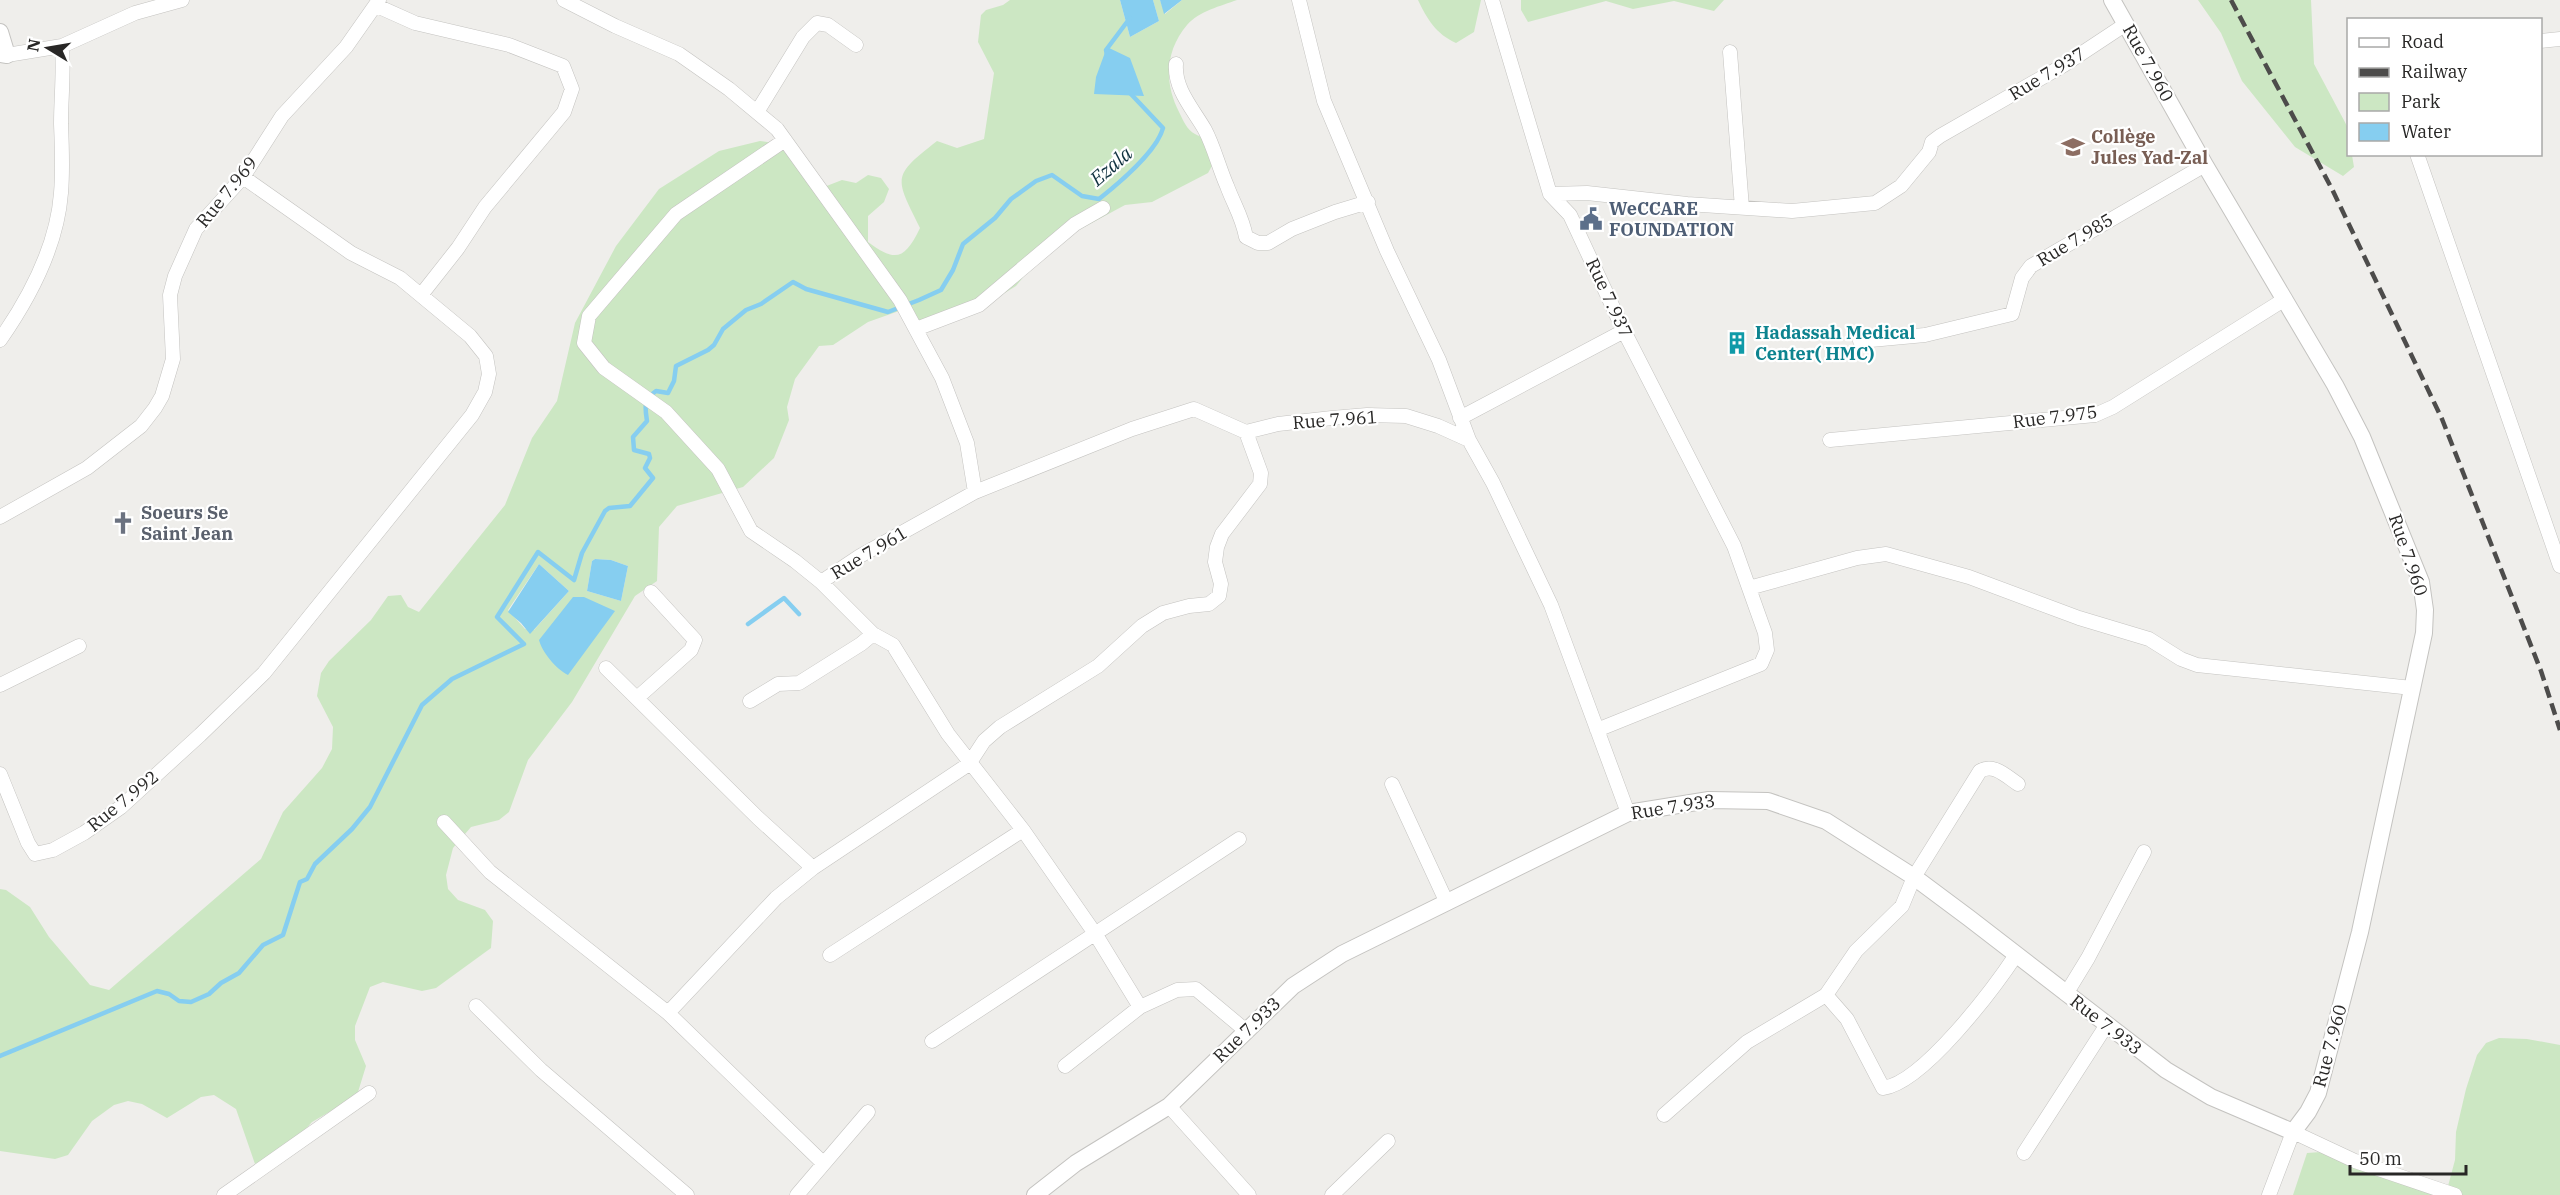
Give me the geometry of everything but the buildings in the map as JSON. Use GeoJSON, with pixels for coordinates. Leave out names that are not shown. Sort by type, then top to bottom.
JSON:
{"type":"FeatureCollection","features":[{"type":"Feature","properties":{"kind":"street"},"geometry":{"type":"LineString","coordinates":[[0,32],[3,55],[62,46],[135,13],[182,0]]}},
{"type":"Feature","properties":{"kind":"street"},"geometry":{"type":"LineString","coordinates":[[564,0],[615,27],[680,54],[777,129],[903,306],[942,378],[967,443],[975,492]]}},
{"type":"Feature","properties":{"kind":"street"},"geometry":{"type":"LineString","coordinates":[[1299,0],[1324,101],[1387,251],[1439,360],[1460,418],[1551,605],[1628,813]]}},
{"type":"Feature","properties":{"kind":"street"},"geometry":{"type":"LineString","coordinates":[[1492,0],[1551,194]]}},
{"type":"Feature","properties":{"kind":"street","name":"Rue 7.960"},"geometry":{"type":"LineString","coordinates":[[2112,0],[2362,437],[2421,582],[2425,610],[2424,633],[2360,932],[2324,1074],[2318,1093],[2308,1112],[2293,1132],[2269,1195]]}},
{"type":"Feature","properties":{"kind":"street"},"geometry":{"type":"LineString","coordinates":[[243,177],[351,253],[400,278],[421,295],[458,248],[485,207],[564,112],[572,89],[562,66],[509,45],[415,23],[378,3]]}},
{"type":"Feature","properties":{"kind":"street","name":"Rue 7.969"},"geometry":{"type":"LineString","coordinates":[[0,517],[87,468],[141,426],[156,408],[162,396],[172,359],[170,295],[175,276],[196,229],[243,177],[282,116],[346,47],[378,3]]}},
{"type":"Feature","properties":{"kind":"street"},"geometry":{"type":"LineString","coordinates":[[757,112],[803,37],[817,23],[828,25],[856,45]]}},
{"type":"Feature","properties":{"kind":"street","name":"Rue 7.937"},"geometry":{"type":"LineString","coordinates":[[1551,194],[1587,193],[1792,212],[1875,202],[1901,186],[1929,152],[1932,142],[1940,136],[2064,65],[2126,24]]}},
{"type":"Feature","properties":{"kind":"street"},"geometry":{"type":"LineString","coordinates":[[2542,41],[2560,39]]}},
{"type":"Feature","properties":{"kind":"street"},"geometry":{"type":"LineString","coordinates":[[0,340],[38,278],[54,229],[61,196],[63,162],[61,121],[64,77],[62,46]]}},
{"type":"Feature","properties":{"kind":"street"},"geometry":{"type":"LineString","coordinates":[[1730,52],[1742,208]]}},
{"type":"Feature","properties":{"kind":"street"},"geometry":{"type":"LineString","coordinates":[[1176,64],[1175,75],[1186,101],[1206,132],[1228,190],[1242,216],[1246,237],[1258,243],[1268,243],[1292,229],[1368,202]]}},
{"type":"Feature","properties":{"kind":"street"},"geometry":{"type":"LineString","coordinates":[[785,140],[676,214],[589,316],[584,343],[604,368],[666,412],[718,469],[751,531],[821,582]]}},
{"type":"Feature","properties":{"kind":"street"},"geometry":{"type":"LineString","coordinates":[[2418,156],[2556,541],[2560,566]]}},
{"type":"Feature","properties":{"kind":"street","name":"Rue 7.985"},"geometry":{"type":"LineString","coordinates":[[1860,341],[1925,335],[2012,314],[2022,278],[2031,266],[2205,165]]}},
{"type":"Feature","properties":{"kind":"street","name":"Rue 7.937"},"geometry":{"type":"LineString","coordinates":[[1551,194],[1570,215],[1624,331],[1734,546],[1765,633],[1767,650],[1761,664],[1597,730]]}},
{"type":"Feature","properties":{"kind":"street"},"geometry":{"type":"LineString","coordinates":[[915,329],[979,305],[1075,224],[1103,208]]}},
{"type":"Feature","properties":{"kind":"street","name":"Rue 7.992"},"geometry":{"type":"LineString","coordinates":[[0,774],[4,790],[35,854],[54,850],[84,833],[121,807],[264,673],[472,415],[485,392],[489,374],[486,356],[470,336],[421,295]]}},
{"type":"Feature","properties":{"kind":"street","name":"Rue 7.975"},"geometry":{"type":"LineString","coordinates":[[1830,440],[2095,415],[2113,407],[2285,300]]}},
{"type":"Feature","properties":{"kind":"street"},"geometry":{"type":"LineString","coordinates":[[1460,418],[1624,331]]}},
{"type":"Feature","properties":{"kind":"street","name":"Rue 7.961"},"geometry":{"type":"LineString","coordinates":[[1140,1007],[1096,934],[1023,830],[969,764],[948,734],[894,645],[873,634],[821,582],[860,556],[975,492],[1132,429],[1194,409],[1246,432],[1278,424],[1322,419],[1367,415],[1406,416],[1438,426],[1470,440]]}},
{"type":"Feature","properties":{"kind":"street"},"geometry":{"type":"LineString","coordinates":[[668,1013],[776,898],[813,867],[969,764],[984,741],[1000,727],[1098,666],[1142,627],[1163,613],[1189,606],[1209,604],[1219,596],[1221,584],[1215,562],[1217,547],[1222,534],[1260,484],[1262,473],[1246,432]]}},
{"type":"Feature","properties":{"kind":"street"},"geometry":{"type":"LineString","coordinates":[[1749,588],[1857,558],[1886,554],[1969,577],[2079,618],[2149,639],[2181,659],[2197,665],[2412,688]]}},
{"type":"Feature","properties":{"kind":"street"},"geometry":{"type":"LineString","coordinates":[[637,698],[691,650],[695,640],[651,592]]}},
{"type":"Feature","properties":{"kind":"street"},"geometry":{"type":"LineString","coordinates":[[750,701],[778,684],[799,683],[873,634]]}},
{"type":"Feature","properties":{"kind":"street"},"geometry":{"type":"LineString","coordinates":[[0,686],[79,646]]}},
{"type":"Feature","properties":{"kind":"street"},"geometry":{"type":"LineString","coordinates":[[606,668],[758,818],[813,867]]}},
{"type":"Feature","properties":{"kind":"street"},"geometry":{"type":"LineString","coordinates":[[1664,1115],[1747,1042],[1826,995],[1856,951],[1896,914],[1914,877],[1980,771],[1987,767],[1995,769],[2018,784]]}},
{"type":"Feature","properties":{"kind":"street"},"geometry":{"type":"LineString","coordinates":[[1392,784],[1447,903]]}},
{"type":"Feature","properties":{"kind":"street","name":"Rue 7.933"},"geometry":{"type":"LineString","coordinates":[[1035,1195],[1076,1163],[1169,1106],[1293,986],[1324,965],[1382,932],[1447,903],[1628,813],[1709,800],[1768,801],[1826,821],[1914,877],[2166,1070],[2211,1097],[2293,1132]]}},
{"type":"Feature","properties":{"kind":"street"},"geometry":{"type":"LineString","coordinates":[[444,822],[490,872],[668,1013],[823,1162]]}},
{"type":"Feature","properties":{"kind":"street"},"geometry":{"type":"LineString","coordinates":[[830,955],[1023,830]]}},
{"type":"Feature","properties":{"kind":"street"},"geometry":{"type":"LineString","coordinates":[[932,1041],[1239,839]]}},
{"type":"Feature","properties":{"kind":"street"},"geometry":{"type":"LineString","coordinates":[[2066,994],[2088,958],[2144,852]]}},
{"type":"Feature","properties":{"kind":"street"},"geometry":{"type":"LineString","coordinates":[[1826,995],[1846,1020],[1884,1088],[1893,1087],[1908,1078],[1956,1032],[2016,955]]}},
{"type":"Feature","properties":{"kind":"street"},"geometry":{"type":"LineString","coordinates":[[1065,1066],[1140,1007],[1177,990],[1196,989],[1245,1030]]}},
{"type":"Feature","properties":{"kind":"street"},"geometry":{"type":"LineString","coordinates":[[476,1006],[541,1070],[687,1195]]}},
{"type":"Feature","properties":{"kind":"street"},"geometry":{"type":"LineString","coordinates":[[2024,1154],[2106,1026]]}},
{"type":"Feature","properties":{"kind":"street"},"geometry":{"type":"LineString","coordinates":[[224,1195],[369,1093]]}},
{"type":"Feature","properties":{"kind":"street"},"geometry":{"type":"LineString","coordinates":[[1169,1106],[1250,1195]]}},
{"type":"Feature","properties":{"kind":"street"},"geometry":{"type":"LineString","coordinates":[[797,1195],[868,1112]]}},
{"type":"Feature","properties":{"kind":"street"},"geometry":{"type":"LineString","coordinates":[[2293,1132],[2355,1161],[2455,1195]]}},
{"type":"Feature","properties":{"kind":"street"},"geometry":{"type":"LineString","coordinates":[[1332,1195],[1388,1141]]}},
{"type":"Feature","properties":{"kind":"green space"},"geometry":{"type":"Polygon","coordinates":[[[1010,0],[1120,0],[1130,37],[1159,21],[1153,0],[1160,0],[1165,14],[1182,0],[1237,0],[1210,10],[1192,20],[1174,45],[1169,67],[1174,101],[1184,121],[1195,134],[1218,141],[1218,155],[1208,173],[1152,202],[1125,205],[1075,232],[1038,259],[1016,286],[969,315],[921,325],[899,311],[868,322],[833,345],[819,346],[795,379],[787,407],[789,420],[774,458],[743,487],[677,506],[659,527],[657,581],[635,596],[572,702],[528,760],[509,812],[499,820],[471,827],[453,848],[446,875],[448,889],[458,900],[485,910],[493,921],[491,948],[436,988],[422,991],[383,982],[370,987],[355,1026],[355,1040],[366,1066],[358,1092],[348,1101],[312,1122],[293,1143],[255,1164],[236,1109],[214,1095],[201,1097],[167,1118],[142,1104],[128,1101],[114,1105],[92,1121],[68,1155],[55,1159],[0,1151],[0,889],[6,890],[30,907],[49,937],[90,985],[109,990],[261,859],[283,812],[322,768],[332,749],[333,727],[317,696],[321,673],[329,661],[371,620],[388,596],[401,595],[408,607],[419,612],[505,505],[532,438],[557,401],[575,323],[616,246],[659,189],[719,151],[760,141],[774,143],[811,164],[824,187],[842,180],[856,183],[868,175],[881,178],[889,189],[884,202],[868,216],[868,242],[886,253],[899,255],[909,246],[920,228],[902,188],[905,171],[937,141],[957,148],[984,139],[994,73],[978,42],[981,15],[986,10],[1003,5],[1010,0]],[[595,559],[592,561],[587,591],[621,601],[628,566],[611,560],[595,559]],[[539,564],[508,610],[525,629],[534,630],[569,591],[539,564]]]}},
{"type":"Feature","properties":{"kind":"green space"},"geometry":{"type":"Polygon","coordinates":[[[1418,0],[1481,0],[1474,32],[1456,43],[1449,39],[1433,25],[1418,0]]]}},
{"type":"Feature","properties":{"kind":"green space"},"geometry":{"type":"Polygon","coordinates":[[[1521,0],[1724,0],[1714,11],[1674,1],[1633,9],[1606,1],[1528,22],[1521,10],[1521,0]]]}},
{"type":"Feature","properties":{"kind":"green space"},"geometry":{"type":"Polygon","coordinates":[[[2198,0],[2311,0],[2314,64],[2347,126],[2347,156],[2352,156],[2354,167],[2343,176],[2295,147],[2242,81],[2221,33],[2198,0]]]}},
{"type":"Feature","properties":{"kind":"green space"},"geometry":{"type":"Polygon","coordinates":[[[2499,1038],[2527,1039],[2560,1045],[2560,1195],[2441,1195],[2448,1186],[2455,1160],[2456,1132],[2477,1055],[2486,1043],[2499,1038]]]}},
{"type":"Feature","properties":{"kind":"green space"},"geometry":{"type":"Polygon","coordinates":[[[2321,1152],[2433,1195],[2293,1195],[2307,1153],[2321,1152]]]}},
{"type":"Feature","properties":{"kind":"water"},"geometry":{"type":"Polygon","coordinates":[[[1120,0],[1153,0],[1159,21],[1130,37],[1120,0]]]}},
{"type":"Feature","properties":{"kind":"water"},"geometry":{"type":"Polygon","coordinates":[[[1160,0],[1182,0],[1164,14],[1160,0]]]}},
{"type":"Feature","properties":{"kind":"water"},"geometry":{"type":"Polygon","coordinates":[[[1107,47],[1130,58],[1144,96],[1094,94],[1096,77],[1107,47]]]}},
{"type":"Feature","properties":{"kind":"water"},"geometry":{"type":"Polygon","coordinates":[[[595,559],[611,560],[628,566],[621,601],[587,591],[592,561],[595,559]]]}},
{"type":"Feature","properties":{"kind":"water"},"geometry":{"type":"Polygon","coordinates":[[[539,564],[569,591],[530,634],[508,612],[539,564]]]}},
{"type":"Feature","properties":{"kind":"water"},"geometry":{"type":"Polygon","coordinates":[[[573,597],[584,597],[615,611],[568,675],[550,660],[539,640],[573,597]]]}},
{"type":"Feature","properties":{"kind":"waterway","name":"Ezala"},"geometry":{"type":"LineString","coordinates":[[1107,55],[1106,50],[1130,18]]}},
{"type":"Feature","properties":{"kind":"waterway"},"geometry":{"type":"LineString","coordinates":[[0,1056],[157,991],[169,994],[179,1001],[191,1002],[209,994],[221,983],[239,973],[263,945],[283,935],[300,882],[307,879],[315,864],[352,829],[370,807],[422,705],[452,679],[524,644],[497,617],[538,552],[574,580],[582,553],[605,511],[609,508],[630,506],[653,478],[645,468],[650,458],[649,454],[634,450],[633,437],[647,421],[646,408],[649,398],[656,391],[668,393],[674,381],[676,366],[708,350],[714,345],[723,329],[746,310],[761,304],[793,282],[806,289],[888,312],[941,290],[953,270],[963,244],[995,218],[1011,199],[1036,181],[1052,175],[1082,196],[1099,199],[1145,157],[1163,128],[1130,93]]}},
{"type":"Feature","properties":{"kind":"waterway"},"geometry":{"type":"LineString","coordinates":[[748,624],[784,598],[799,614]]}},
{"type":"Feature","properties":{"kind":"railway"},"geometry":{"type":"LineString","coordinates":[[2231,0],[2332,189],[2442,419],[2541,671],[2560,730]]}},
{"type":"Feature","properties":{"kind":"place","name":"Collège Jules Yad-Zal"},"geometry":{"type":"Point","coordinates":[2073,147]}},
{"type":"Feature","properties":{"kind":"place","name":"WeCCARE FOUNDATION"},"geometry":{"type":"Point","coordinates":[1591,219]}},
{"type":"Feature","properties":{"kind":"place","name":"Hadassah Medical Center( HMC)"},"geometry":{"type":"Point","coordinates":[1737,343]}},
{"type":"Feature","properties":{"kind":"place","name":"Soeurs Se Saint Jean"},"geometry":{"type":"Point","coordinates":[123,523]}}]}
